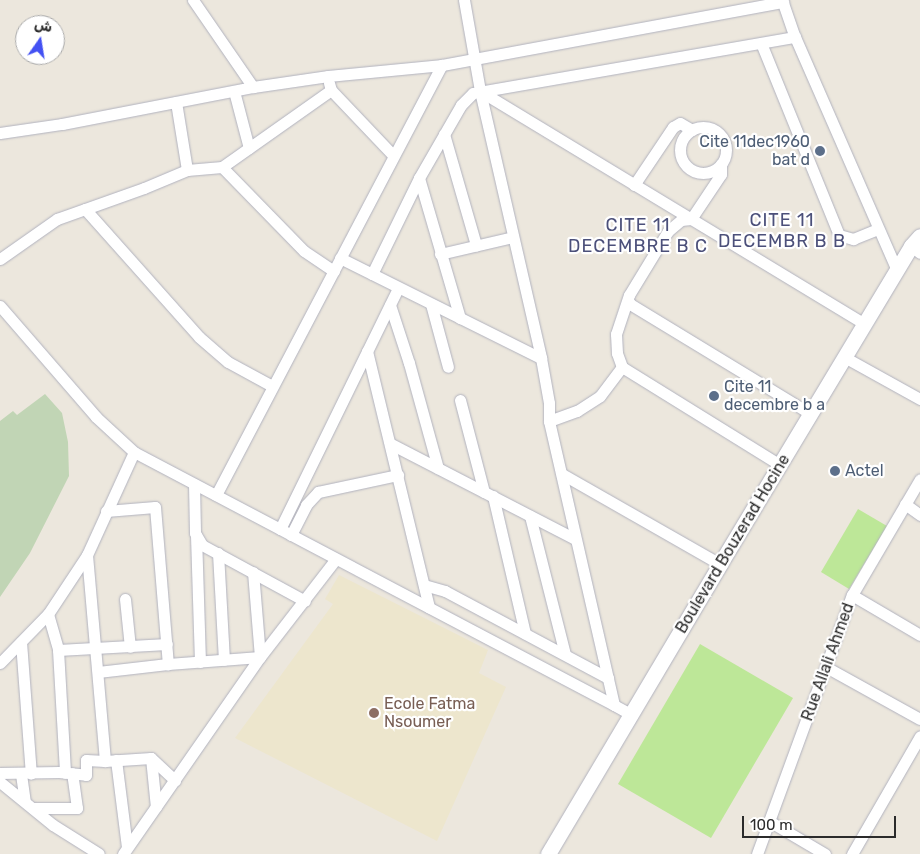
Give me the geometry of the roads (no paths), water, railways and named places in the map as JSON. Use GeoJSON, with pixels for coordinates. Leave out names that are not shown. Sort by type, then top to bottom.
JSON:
{"type":"FeatureCollection","features":[{"type":"Feature","properties":{"kind":"street"},"geometry":{"type":"LineString","coordinates":[[193,0],[253,87]]}},
{"type":"Feature","properties":{"kind":"street"},"geometry":{"type":"LineString","coordinates":[[464,0],[480,91],[549,402],[549,421],[614,705]]}},
{"type":"Feature","properties":{"kind":"street"},"geometry":{"type":"LineString","coordinates":[[0,133],[253,87],[328,76],[442,65],[782,1],[795,37],[897,271]]}},
{"type":"Feature","properties":{"kind":"street"},"geometry":{"type":"LineString","coordinates":[[372,274],[419,178],[461,105],[473,93],[795,37]]}},
{"type":"Feature","properties":{"kind":"street"},"geometry":{"type":"LineString","coordinates":[[761,43],[839,235],[853,238],[878,229]]}},
{"type":"Feature","properties":{"kind":"street"},"geometry":{"type":"LineString","coordinates":[[216,495],[442,65]]}},
{"type":"Feature","properties":{"kind":"street"},"geometry":{"type":"LineString","coordinates":[[328,76],[331,90],[393,156]]}},
{"type":"Feature","properties":{"kind":"street"},"geometry":{"type":"LineString","coordinates":[[0,259],[57,219],[187,170],[222,167],[331,90]]}},
{"type":"Feature","properties":{"kind":"street"},"geometry":{"type":"LineString","coordinates":[[234,91],[249,148]]}},
{"type":"Feature","properties":{"kind":"street"},"geometry":{"type":"LineString","coordinates":[[480,91],[865,324]]}},
{"type":"Feature","properties":{"kind":"street"},"geometry":{"type":"LineString","coordinates":[[176,102],[187,170]]}},
{"type":"Feature","properties":{"kind":"street"},"geometry":{"type":"LineString","coordinates":[[634,184],[673,127],[680,123],[692,130],[710,128],[720,135],[726,152],[721,164],[716,169],[701,173],[694,171],[683,162],[680,147],[682,140],[692,130]]}},
{"type":"Feature","properties":{"kind":"street"},"geometry":{"type":"LineString","coordinates":[[444,134],[476,245]]}},
{"type":"Feature","properties":{"kind":"street"},"geometry":{"type":"LineString","coordinates":[[691,219],[721,174],[721,164]]}},
{"type":"Feature","properties":{"kind":"street"},"geometry":{"type":"LineString","coordinates":[[222,167],[304,251],[334,271]]}},
{"type":"Feature","properties":{"kind":"street"},"geometry":{"type":"LineString","coordinates":[[419,178],[460,318]]}},
{"type":"Feature","properties":{"kind":"street"},"geometry":{"type":"LineString","coordinates":[[85,209],[199,337],[228,362],[272,386]]}},
{"type":"Feature","properties":{"kind":"street"},"geometry":{"type":"LineString","coordinates":[[691,219],[681,220],[668,231],[628,300],[616,334],[617,353],[622,367],[780,465]]}},
{"type":"Feature","properties":{"kind":"street"},"geometry":{"type":"LineString","coordinates":[[440,254],[513,237]]}},
{"type":"Feature","properties":{"kind":"street","name":"Boulevard Bouzerad Hocine"},"geometry":{"type":"LineString","coordinates":[[548,854],[897,271],[917,245]]}},
{"type":"Feature","properties":{"kind":"street"},"geometry":{"type":"LineString","coordinates":[[340,258],[540,358]]}},
{"type":"Feature","properties":{"kind":"street"},"geometry":{"type":"LineString","coordinates":[[280,529],[398,288]]}},
{"type":"Feature","properties":{"kind":"street"},"geometry":{"type":"LineString","coordinates":[[628,300],[630,304],[811,414]]}},
{"type":"Feature","properties":{"kind":"street"},"geometry":{"type":"LineString","coordinates":[[431,304],[448,367]]}},
{"type":"Feature","properties":{"kind":"street"},"geometry":{"type":"LineString","coordinates":[[390,305],[409,364],[438,468]]}},
{"type":"Feature","properties":{"kind":"street"},"geometry":{"type":"LineString","coordinates":[[0,306],[96,417],[134,452],[632,716]]}},
{"type":"Feature","properties":{"kind":"street"},"geometry":{"type":"LineString","coordinates":[[367,351],[391,444],[429,608]]}},
{"type":"Feature","properties":{"kind":"street"},"geometry":{"type":"LineString","coordinates":[[846,358],[920,399]]}},
{"type":"Feature","properties":{"kind":"street"},"geometry":{"type":"LineString","coordinates":[[549,421],[577,411],[600,396],[622,367]]}},
{"type":"Feature","properties":{"kind":"street"},"geometry":{"type":"LineString","coordinates":[[460,400],[488,494],[524,633]]}},
{"type":"Feature","properties":{"kind":"street"},"geometry":{"type":"LineString","coordinates":[[391,444],[575,539]]}},
{"type":"Feature","properties":{"kind":"street"},"geometry":{"type":"LineString","coordinates":[[0,663],[48,614],[87,555],[134,452]]}},
{"type":"Feature","properties":{"kind":"street"},"geometry":{"type":"LineString","coordinates":[[562,474],[720,564]]}},
{"type":"Feature","properties":{"kind":"street"},"geometry":{"type":"LineString","coordinates":[[292,535],[306,505],[318,492],[398,475]]}},
{"type":"Feature","properties":{"kind":"street","name":"Rue Allali Ahmed"},"geometry":{"type":"LineString","coordinates":[[757,854],[852,595],[920,480]]}},
{"type":"Feature","properties":{"kind":"street"},"geometry":{"type":"LineString","coordinates":[[194,484],[200,662]]}},
{"type":"Feature","properties":{"kind":"street"},"geometry":{"type":"LineString","coordinates":[[905,504],[920,515]]}},
{"type":"Feature","properties":{"kind":"street"},"geometry":{"type":"LineString","coordinates":[[106,511],[155,507],[168,664]]}},
{"type":"Feature","properties":{"kind":"street"},"geometry":{"type":"LineString","coordinates":[[530,516],[565,654]]}},
{"type":"Feature","properties":{"kind":"street"},"geometry":{"type":"LineString","coordinates":[[196,534],[202,545],[305,601]]}},
{"type":"Feature","properties":{"kind":"street"},"geometry":{"type":"LineString","coordinates":[[218,553],[224,660]]}},
{"type":"Feature","properties":{"kind":"street"},"geometry":{"type":"LineString","coordinates":[[87,555],[98,672],[125,851]]}},
{"type":"Feature","properties":{"kind":"street"},"geometry":{"type":"LineString","coordinates":[[125,851],[260,657],[335,560]]}},
{"type":"Feature","properties":{"kind":"street"},"geometry":{"type":"LineString","coordinates":[[253,572],[260,657]]}},
{"type":"Feature","properties":{"kind":"street"},"geometry":{"type":"LineString","coordinates":[[424,585],[445,591],[608,678]]}},
{"type":"Feature","properties":{"kind":"street"},"geometry":{"type":"LineString","coordinates":[[852,595],[920,635]]}},
{"type":"Feature","properties":{"kind":"street"},"geometry":{"type":"LineString","coordinates":[[125,599],[130,647]]}},
{"type":"Feature","properties":{"kind":"street"},"geometry":{"type":"LineString","coordinates":[[29,805],[77,808],[69,773],[58,650],[48,614]]}},
{"type":"Feature","properties":{"kind":"street"},"geometry":{"type":"LineString","coordinates":[[21,642],[29,805]]}},
{"type":"Feature","properties":{"kind":"street"},"geometry":{"type":"LineString","coordinates":[[58,650],[167,644]]}},
{"type":"Feature","properties":{"kind":"street"},"geometry":{"type":"LineString","coordinates":[[98,672],[168,664],[260,657]]}},
{"type":"Feature","properties":{"kind":"street"},"geometry":{"type":"LineString","coordinates":[[826,667],[920,719]]}},
{"type":"Feature","properties":{"kind":"street"},"geometry":{"type":"LineString","coordinates":[[852,854],[920,736]]}},
{"type":"Feature","properties":{"kind":"street"},"geometry":{"type":"LineString","coordinates":[[0,773],[69,773],[86,775],[86,760],[111,761],[151,758],[175,780]]}},
{"type":"Feature","properties":{"kind":"street"},"geometry":{"type":"LineString","coordinates":[[151,758],[156,807]]}},
{"type":"Feature","properties":{"kind":"street"},"geometry":{"type":"LineString","coordinates":[[0,782],[53,825],[99,854]]}},
{"type":"Feature","properties":{"kind":"street"},"geometry":{"type":"LineString","coordinates":[[769,821],[825,854]]}},
{"type":"Feature","properties":{"kind":"place","name":"Cite 11dec1960 bat d"},"geometry":{"type":"Point","coordinates":[820,151]}},
{"type":"Feature","properties":{"kind":"place","name":"Cite 11 decembre b a"},"geometry":{"type":"Point","coordinates":[714,396]}},
{"type":"Feature","properties":{"kind":"place","name":"Actel"},"geometry":{"type":"Point","coordinates":[835,471]}},
{"type":"Feature","properties":{"kind":"place","name":"Ecole Fatma Nsoumer"},"geometry":{"type":"Point","coordinates":[374,713]}},
{"type":"Feature","properties":{"kind":"district","name":"CITE 11 DECEMBR B B"},"geometry":{"type":"Point","coordinates":[782,231]}},
{"type":"Feature","properties":{"kind":"district","name":"CITE 11 DECEMBRE B C"},"geometry":{"type":"Point","coordinates":[638,236]}}]}
